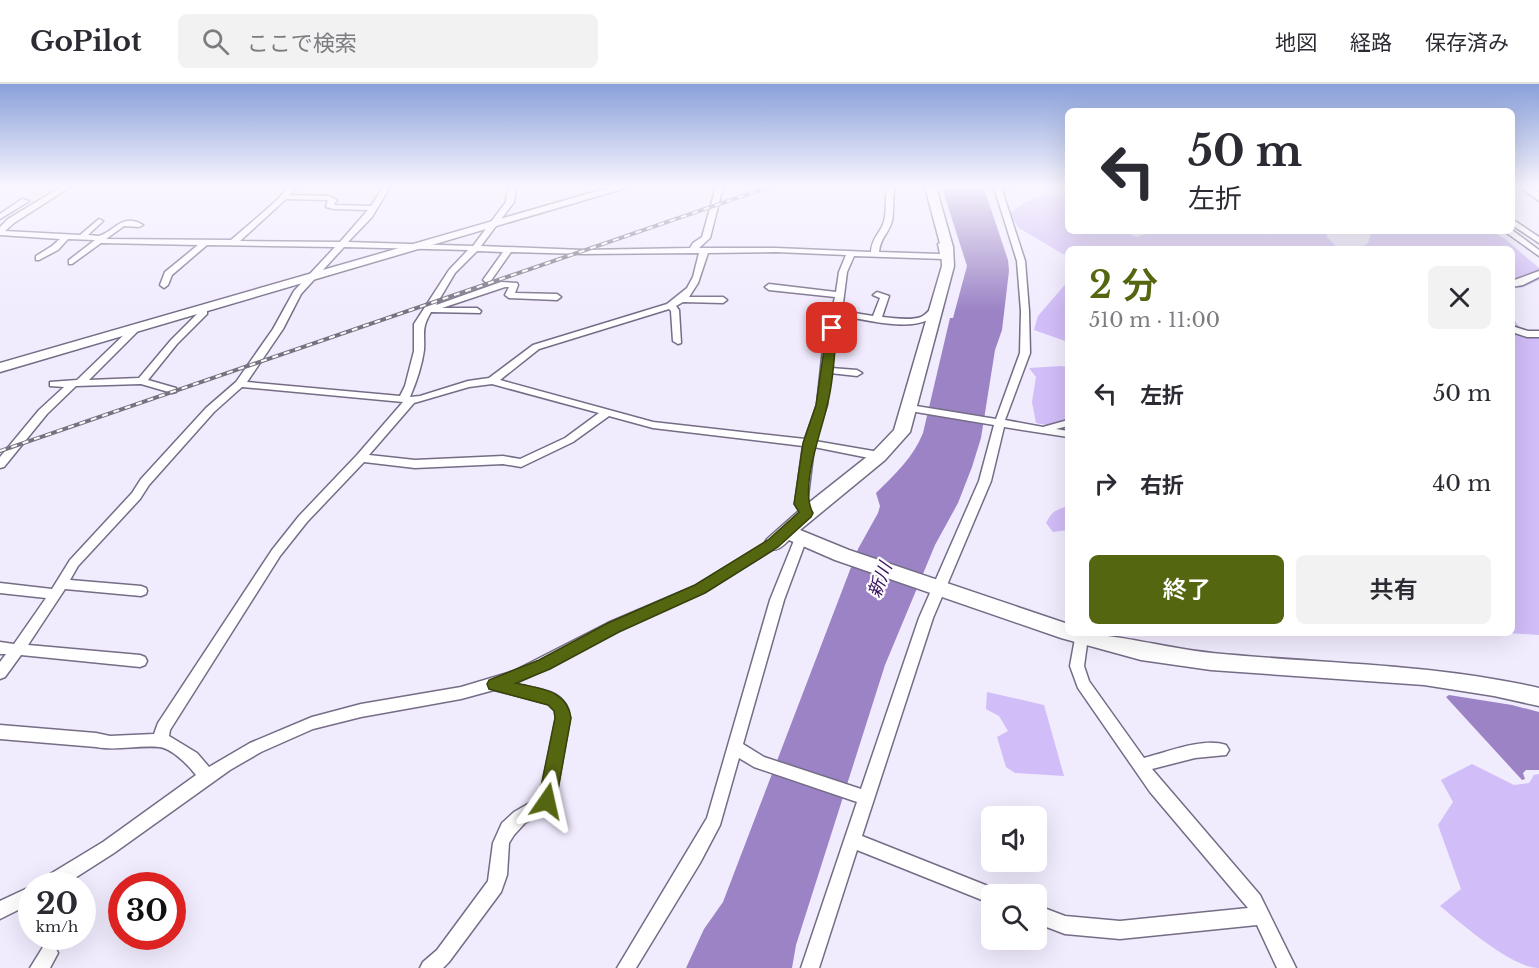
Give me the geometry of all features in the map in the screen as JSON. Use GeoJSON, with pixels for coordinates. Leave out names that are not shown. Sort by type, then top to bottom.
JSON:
{"type":"FeatureCollection","features":[{"type":"Feature","properties":{"kind":"street"},"geometry":{"type":"LineString","coordinates":[[81,238],[91,228]]}},
{"type":"Feature","properties":{"kind":"street"},"geometry":{"type":"LineString","coordinates":[[72,262],[116,228]]}},
{"type":"Feature","properties":{"kind":"street"},"geometry":{"type":"LineString","coordinates":[[234,242],[249,228]]}},
{"type":"Feature","properties":{"kind":"street"},"geometry":{"type":"LineString","coordinates":[[0,673],[59,589],[74,563],[136,496],[152,474],[210,410],[240,384],[261,355],[297,293],[357,228]]}},
{"type":"Feature","properties":{"kind":"street"},"geometry":{"type":"LineString","coordinates":[[0,368],[482,228]]}},
{"type":"Feature","properties":{"kind":"street"},"geometry":{"type":"LineString","coordinates":[[163,740],[161,735],[168,720],[276,553],[303,519],[361,458],[408,399],[419,351],[419,324],[452,272],[475,248],[488,228]]}},
{"type":"Feature","properties":{"kind":"street"},"geometry":{"type":"LineString","coordinates":[[492,381],[537,347],[670,306],[682,299],[691,291],[697,279],[696,244],[706,238],[709,228]]}},
{"type":"Feature","properties":{"kind":"street"},"geometry":{"type":"LineString","coordinates":[[875,254],[876,242],[884,228]]}},
{"type":"Feature","properties":{"kind":"street"},"geometry":{"type":"LineString","coordinates":[[72,872],[255,746],[321,721],[495,684],[545,665],[613,627],[700,589],[788,538],[807,513],[879,456],[902,432],[915,409],[948,266],[942,228]]}},
{"type":"Feature","properties":{"kind":"street"},"geometry":{"type":"LineString","coordinates":[[810,968],[853,840],[862,796],[936,587],[986,482],[993,421],[1025,353],[1025,311],[1018,247],[1012,228]]}},
{"type":"Feature","properties":{"kind":"street"},"geometry":{"type":"LineString","coordinates":[[1523,228],[1539,241]]}},
{"type":"Feature","properties":{"kind":"street"},"geometry":{"type":"LineString","coordinates":[[0,232],[101,240],[508,250],[776,250],[944,257],[941,241],[945,239]]}},
{"type":"Feature","properties":{"kind":"street"},"geometry":{"type":"LineString","coordinates":[[1512,234],[1539,254]]}},
{"type":"Feature","properties":{"kind":"street"},"geometry":{"type":"LineString","coordinates":[[39,258],[56,248],[65,238]]}},
{"type":"Feature","properties":{"kind":"street"},"geometry":{"type":"LineString","coordinates":[[164,285],[168,274],[206,242]]}},
{"type":"Feature","properties":{"kind":"street"},"geometry":{"type":"LineString","coordinates":[[487,280],[508,250]]}},
{"type":"Feature","properties":{"kind":"street"},"geometry":{"type":"LineString","coordinates":[[807,513],[801,504],[809,443],[822,405],[830,338],[837,313],[843,272],[851,252]]}},
{"type":"Feature","properties":{"kind":"street"},"geometry":{"type":"LineString","coordinates":[[1515,284],[1539,274]]}},
{"type":"Feature","properties":{"kind":"street"},"geometry":{"type":"LineString","coordinates":[[429,310],[504,284],[514,285],[509,295],[557,297]]}},
{"type":"Feature","properties":{"kind":"street"},"geometry":{"type":"LineString","coordinates":[[769,287],[840,295]]}},
{"type":"Feature","properties":{"kind":"street"},"geometry":{"type":"LineString","coordinates":[[877,295],[885,296],[877,318]]}},
{"type":"Feature","properties":{"kind":"street"},"geometry":{"type":"LineString","coordinates":[[682,299],[723,300]]}},
{"type":"Feature","properties":{"kind":"street"},"geometry":{"type":"LineString","coordinates":[[670,306],[675,310],[678,341]]}},
{"type":"Feature","properties":{"kind":"street"},"geometry":{"type":"LineString","coordinates":[[837,313],[920,320],[938,308]]}},
{"type":"Feature","properties":{"kind":"street"},"geometry":{"type":"LineString","coordinates":[[142,381],[174,342],[204,312],[203,309]]}},
{"type":"Feature","properties":{"kind":"street"},"geometry":{"type":"LineString","coordinates":[[429,310],[476,313],[477,311]]}},
{"type":"Feature","properties":{"kind":"street"},"geometry":{"type":"LineString","coordinates":[[0,464],[43,412],[135,329]]}},
{"type":"Feature","properties":{"kind":"street"},"geometry":{"type":"LineString","coordinates":[[1515,330],[1527,334],[1539,334]]}},
{"type":"Feature","properties":{"kind":"street"},"geometry":{"type":"LineString","coordinates":[[825,370],[856,372]]}},
{"type":"Feature","properties":{"kind":"street"},"geometry":{"type":"LineString","coordinates":[[54,384],[142,381],[172,390]]}},
{"type":"Feature","properties":{"kind":"street"},"geometry":{"type":"LineString","coordinates":[[240,384],[421,399],[468,384],[492,381],[653,425],[689,431],[809,443],[879,456]]}},
{"type":"Feature","properties":{"kind":"street"},"geometry":{"type":"LineString","coordinates":[[915,409],[1065,433]]}},
{"type":"Feature","properties":{"kind":"street"},"geometry":{"type":"LineString","coordinates":[[361,458],[415,464],[503,460],[522,463],[569,440],[606,413]]}},
{"type":"Feature","properties":{"kind":"street"},"geometry":{"type":"LineString","coordinates":[[1041,429],[1065,424]]}},
{"type":"Feature","properties":{"kind":"street"},"geometry":{"type":"LineString","coordinates":[[788,538],[1065,631]]}},
{"type":"Feature","properties":{"kind":"street"},"geometry":{"type":"LineString","coordinates":[[626,968],[714,820],[777,600],[788,538]]}},
{"type":"Feature","properties":{"kind":"street"},"geometry":{"type":"LineString","coordinates":[[0,588],[141,591]]}},
{"type":"Feature","properties":{"kind":"street"},"geometry":{"type":"LineString","coordinates":[[1073,636],[1077,666],[1083,684],[1174,810],[1254,901],[1287,968]]}},
{"type":"Feature","properties":{"kind":"street"},"geometry":{"type":"LineString","coordinates":[[1080,636],[1165,657],[1206,662],[1358,671],[1500,688],[1539,697]]}},
{"type":"Feature","properties":{"kind":"street"},"geometry":{"type":"LineString","coordinates":[[0,648],[140,661]]}},
{"type":"Feature","properties":{"kind":"street"},"geometry":{"type":"LineString","coordinates":[[429,968],[443,956],[495,886],[498,878],[501,841],[508,830],[522,816],[547,801],[563,718],[562,708],[553,699],[495,684]]}},
{"type":"Feature","properties":{"kind":"street"},"geometry":{"type":"LineString","coordinates":[[0,732],[110,743],[163,740],[192,758],[207,777]]}},
{"type":"Feature","properties":{"kind":"street"},"geometry":{"type":"LineString","coordinates":[[735,747],[759,762],[862,796]]}},
{"type":"Feature","properties":{"kind":"street"},"geometry":{"type":"LineString","coordinates":[[1142,765],[1195,751],[1221,750]]}},
{"type":"Feature","properties":{"kind":"street"},"geometry":{"type":"LineString","coordinates":[[853,840],[981,892]]}},
{"type":"Feature","properties":{"kind":"street"},"geometry":{"type":"LineString","coordinates":[[0,910],[18,901]]}},
{"type":"Feature","properties":{"kind":"street"},"geometry":{"type":"LineString","coordinates":[[1047,918],[1065,925],[1119,930],[1260,916]]}},
{"type":"Feature","properties":{"kind":"shaded area"},"geometry":{"type":"Polygon","coordinates":[[[1019,228],[1065,228],[1065,234],[1130,234],[1136,237],[1145,234],[1328,234],[1326,236],[1336,246],[1065,246],[1065,255],[1019,228]]]}},
{"type":"Feature","properties":{"kind":"shaded area"},"geometry":{"type":"Polygon","coordinates":[[[1371,234],[1497,234],[1513,246],[1364,246],[1368,243],[1371,234]]]}},
{"type":"Feature","properties":{"kind":"shaded area"},"geometry":{"type":"Polygon","coordinates":[[[1515,247],[1539,268],[1539,280],[1521,288],[1515,287],[1515,247]]]}},
{"type":"Feature","properties":{"kind":"shaded area"},"geometry":{"type":"Polygon","coordinates":[[[1065,284],[1065,341],[1034,330],[1038,316],[1065,284]]]}},
{"type":"Feature","properties":{"kind":"shaded area"},"geometry":{"type":"Polygon","coordinates":[[[1515,321],[1524,333],[1539,335],[1539,635],[1515,633],[1515,321]]]}},
{"type":"Feature","properties":{"kind":"shaded area"},"geometry":{"type":"Polygon","coordinates":[[[1065,367],[1065,421],[1051,426],[1036,423],[1032,402],[1036,377],[1029,368],[1065,367]]]}},
{"type":"Feature","properties":{"kind":"shaded area"},"geometry":{"type":"Polygon","coordinates":[[[1065,507],[1065,530],[1053,532],[1046,523],[1050,516],[1065,507]]]}},
{"type":"Feature","properties":{"kind":"shaded area"},"geometry":{"type":"Polygon","coordinates":[[[987,692],[1044,705],[1064,776],[1015,773],[1006,767],[997,737],[1008,731],[999,716],[986,709],[987,692]]]}},
{"type":"Feature","properties":{"kind":"shaded area"},"geometry":{"type":"Polygon","coordinates":[[[1472,764],[1514,785],[1529,783],[1534,775],[1539,774],[1539,968],[1515,961],[1502,953],[1440,906],[1461,889],[1438,825],[1453,802],[1441,780],[1472,764]]]}},
{"type":"Feature","properties":{"kind":"water","name":"新川"},"geometry":{"type":"Polygon","coordinates":[[[955,228],[997,228],[1008,260],[1009,271],[1002,330],[995,350],[981,438],[958,503],[935,545],[885,665],[796,945],[792,968],[686,968],[704,929],[723,902],[858,549],[878,513],[880,506],[876,493],[909,458],[923,433],[950,318],[953,318],[967,266],[955,228]]]}},
{"type":"Feature","properties":{"kind":"water"},"geometry":{"type":"Polygon","coordinates":[[[1449,695],[1512,705],[1539,712],[1539,770],[1526,770],[1523,773],[1525,779],[1522,780],[1446,697],[1449,695]]]}},
{"type":"Feature","properties":{"kind":"railway"},"geometry":{"type":"LineString","coordinates":[[0,451],[649,228]]}},
{"type":"Feature","properties":{"kind":"route"},"geometry":{"type":"LineString","coordinates":[[547,801],[563,718],[562,708],[553,699],[495,684],[545,665],[613,627],[700,589],[773,544],[807,513],[801,504],[809,443],[822,405],[832,328]]}}]}
